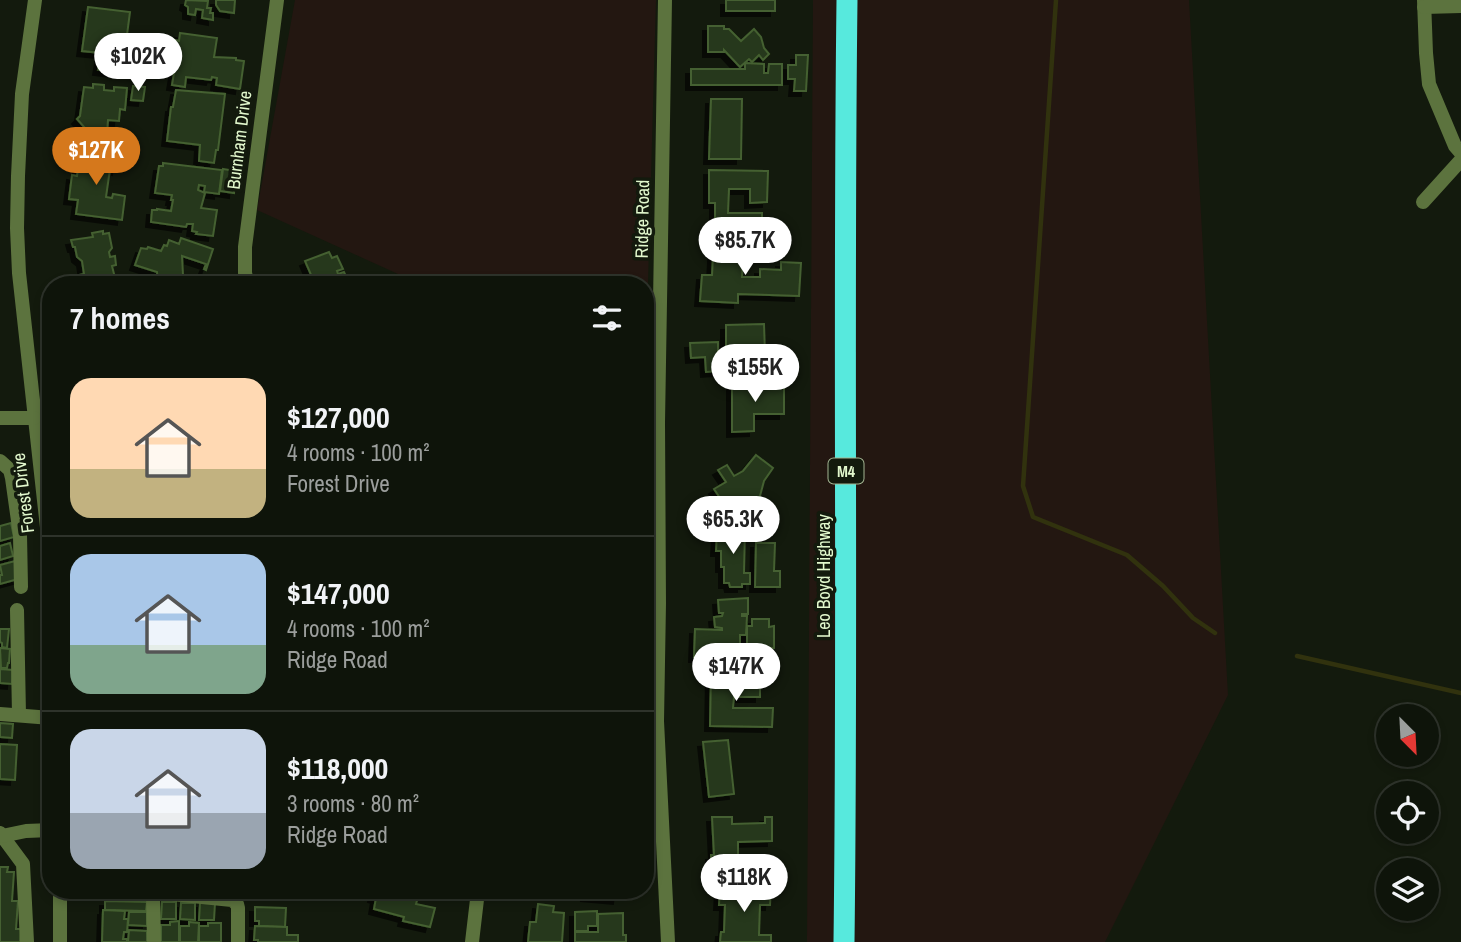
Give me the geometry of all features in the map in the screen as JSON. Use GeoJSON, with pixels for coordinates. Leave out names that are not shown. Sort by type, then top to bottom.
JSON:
{"type":"FeatureCollection","features":[{"type":"Feature","properties":{"kind":"highway","name":"Leo Boyd Highway"},"geometry":{"type":"LineString","coordinates":[[844,942],[847,0]]}},
{"type":"Feature","properties":{"kind":"street","name":"Forest Drive"},"geometry":{"type":"LineString","coordinates":[[35,0],[22,94],[17,228],[19,273],[42,487]]}},
{"type":"Feature","properties":{"kind":"street","name":"Burnham Drive"},"geometry":{"type":"LineString","coordinates":[[245,276],[245,247],[277,0]]}},
{"type":"Feature","properties":{"kind":"street","name":"Ridge Road"},"geometry":{"type":"LineString","coordinates":[[654,359],[665,0]]}},
{"type":"Feature","properties":{"kind":"street"},"geometry":{"type":"LineString","coordinates":[[1461,6],[1424,4],[1429,84],[1455,146],[1461,153]]}},
{"type":"Feature","properties":{"kind":"street"},"geometry":{"type":"LineString","coordinates":[[1443,114],[1461,123]]}},
{"type":"Feature","properties":{"kind":"street"},"geometry":{"type":"LineString","coordinates":[[1423,202],[1461,160]]}},
{"type":"Feature","properties":{"kind":"street"},"geometry":{"type":"LineString","coordinates":[[0,418],[34,418]]}},
{"type":"Feature","properties":{"kind":"street"},"geometry":{"type":"LineString","coordinates":[[0,461],[10,470],[12,478],[20,535],[21,587]]}},
{"type":"Feature","properties":{"kind":"street","name":"Ridge Road"},"geometry":{"type":"LineString","coordinates":[[654,475],[659,603],[654,677]]}},
{"type":"Feature","properties":{"kind":"street"},"geometry":{"type":"LineString","coordinates":[[18,610],[19,715]]}},
{"type":"Feature","properties":{"kind":"street"},"geometry":{"type":"LineString","coordinates":[[0,714],[42,717]]}},
{"type":"Feature","properties":{"kind":"street","name":"Ridge Road"},"geometry":{"type":"LineString","coordinates":[[654,749],[668,942]]}},
{"type":"Feature","properties":{"kind":"street"},"geometry":{"type":"LineString","coordinates":[[27,942],[23,864],[1,834],[42,830]]}},
{"type":"Feature","properties":{"kind":"street"},"geometry":{"type":"LineString","coordinates":[[60,899],[60,942]]}},
{"type":"Feature","properties":{"kind":"street"},"geometry":{"type":"LineString","coordinates":[[153,899],[154,942]]}},
{"type":"Feature","properties":{"kind":"street"},"geometry":{"type":"LineString","coordinates":[[211,899],[235,902],[238,908],[238,942]]}},
{"type":"Feature","properties":{"kind":"street"},"geometry":{"type":"LineString","coordinates":[[472,942],[477,899]]}},
{"type":"Feature","properties":{"kind":"shaded area"},"geometry":{"type":"Polygon","coordinates":[[[295,0],[656,0],[648,276],[406,276],[257,210],[295,0]]]}},
{"type":"Feature","properties":{"kind":"shaded area"},"geometry":{"type":"Polygon","coordinates":[[[813,0],[1189,0],[1228,695],[1105,942],[807,942],[813,0]]]}},
{"type":"Feature","properties":{"kind":"building"},"geometry":{"type":"Polygon","coordinates":[[[186,0],[208,1],[207,8],[211,8],[213,20],[202,18],[203,10],[196,9],[195,15],[188,14],[186,0]]]}},
{"type":"Feature","properties":{"kind":"building"},"geometry":{"type":"Polygon","coordinates":[[[216,0],[235,0],[234,13],[220,11],[216,0]]]}},
{"type":"Feature","properties":{"kind":"building"},"geometry":{"type":"Polygon","coordinates":[[[726,0],[775,0],[775,11],[726,11],[726,0]]]}},
{"type":"Feature","properties":{"kind":"building"},"geometry":{"type":"Polygon","coordinates":[[[88,7],[130,12],[122,73],[98,70],[101,53],[82,51],[88,7]]]}},
{"type":"Feature","properties":{"kind":"building"},"geometry":{"type":"Polygon","coordinates":[[[708,26],[724,26],[724,29],[729,29],[741,41],[754,29],[769,54],[763,60],[759,55],[752,62],[749,59],[740,67],[724,50],[708,52],[708,26]]]}},
{"type":"Feature","properties":{"kind":"building"},"geometry":{"type":"Polygon","coordinates":[[[180,33],[217,38],[214,57],[244,61],[240,89],[216,85],[217,78],[212,77],[211,80],[186,77],[185,87],[172,85],[175,67],[167,66],[171,39],[179,41],[180,33]]]}},
{"type":"Feature","properties":{"kind":"building"},"geometry":{"type":"Polygon","coordinates":[[[796,55],[808,55],[806,91],[794,91],[795,79],[788,79],[788,65],[796,65],[796,55]]]}},
{"type":"Feature","properties":{"kind":"building"},"geometry":{"type":"Polygon","coordinates":[[[745,63],[764,64],[764,73],[768,73],[769,64],[782,64],[782,85],[691,85],[691,69],[745,69],[745,63]]]}},
{"type":"Feature","properties":{"kind":"building"},"geometry":{"type":"Polygon","coordinates":[[[93,84],[104,85],[104,90],[114,91],[114,87],[127,88],[125,110],[120,109],[119,121],[108,120],[107,134],[103,134],[99,148],[83,146],[85,128],[77,119],[80,116],[84,87],[93,88],[93,84]]]}},
{"type":"Feature","properties":{"kind":"building"},"geometry":{"type":"Polygon","coordinates":[[[133,86],[145,87],[143,101],[131,100],[133,86]]]}},
{"type":"Feature","properties":{"kind":"building"},"geometry":{"type":"Polygon","coordinates":[[[176,90],[225,94],[214,163],[199,161],[200,145],[167,141],[176,90]]]}},
{"type":"Feature","properties":{"kind":"building"},"geometry":{"type":"Polygon","coordinates":[[[711,99],[742,99],[741,159],[709,159],[711,99]]]}},
{"type":"Feature","properties":{"kind":"building"},"geometry":{"type":"Polygon","coordinates":[[[81,151],[119,155],[117,170],[110,169],[106,197],[112,198],[113,194],[125,196],[122,220],[76,214],[78,200],[69,199],[72,175],[77,176],[81,151]]]}},
{"type":"Feature","properties":{"kind":"building"},"geometry":{"type":"Polygon","coordinates":[[[163,163],[222,170],[219,194],[204,192],[205,186],[199,185],[198,190],[205,193],[201,208],[217,210],[213,236],[196,234],[197,232],[192,231],[193,224],[187,224],[186,227],[151,222],[152,210],[171,211],[172,195],[155,193],[159,166],[163,166],[163,163]]]}},
{"type":"Feature","properties":{"kind":"building"},"geometry":{"type":"Polygon","coordinates":[[[223,169],[236,171],[234,193],[220,191],[223,169]]]}},
{"type":"Feature","properties":{"kind":"building"},"geometry":{"type":"Polygon","coordinates":[[[709,170],[768,171],[767,202],[750,203],[750,189],[729,189],[728,213],[762,213],[762,227],[715,227],[715,203],[709,203],[709,170]]]}},
{"type":"Feature","properties":{"kind":"building"},"geometry":{"type":"Polygon","coordinates":[[[92,233],[109,233],[112,248],[110,257],[115,256],[116,265],[112,266],[114,276],[79,276],[84,274],[82,261],[77,257],[71,240],[93,237],[92,233]]]}},
{"type":"Feature","properties":{"kind":"building"},"geometry":{"type":"Polygon","coordinates":[[[181,238],[213,249],[206,270],[206,264],[182,256],[183,275],[178,276],[157,276],[157,272],[135,265],[141,248],[161,251],[169,240],[179,244],[181,238]]]}},
{"type":"Feature","properties":{"kind":"building"},"geometry":{"type":"Polygon","coordinates":[[[714,240],[744,241],[742,277],[760,277],[760,269],[781,270],[781,262],[801,263],[799,296],[738,294],[738,303],[700,301],[702,275],[712,275],[714,240]]]}},
{"type":"Feature","properties":{"kind":"building"},"geometry":{"type":"Polygon","coordinates":[[[329,252],[332,258],[337,256],[343,269],[337,271],[338,274],[344,272],[346,276],[312,276],[305,261],[329,252]]]}},
{"type":"Feature","properties":{"kind":"building"},"geometry":{"type":"Polygon","coordinates":[[[764,324],[765,354],[790,354],[791,377],[726,378],[726,325],[764,324]]]}},
{"type":"Feature","properties":{"kind":"building"},"geometry":{"type":"Polygon","coordinates":[[[718,342],[718,371],[706,372],[705,357],[691,358],[690,343],[718,342]]]}},
{"type":"Feature","properties":{"kind":"building"},"geometry":{"type":"Polygon","coordinates":[[[732,385],[784,385],[784,414],[754,414],[754,431],[732,432],[732,385]]]}},
{"type":"Feature","properties":{"kind":"building"},"geometry":{"type":"Polygon","coordinates":[[[756,455],[773,468],[764,481],[760,496],[743,508],[735,499],[723,515],[708,517],[706,500],[720,498],[714,489],[726,482],[718,470],[727,465],[734,476],[743,471],[756,455]]]}},
{"type":"Feature","properties":{"kind":"building"},"geometry":{"type":"Polygon","coordinates":[[[11,523],[14,537],[0,541],[0,526],[11,523]]]}},
{"type":"Feature","properties":{"kind":"building"},"geometry":{"type":"Polygon","coordinates":[[[721,528],[745,529],[744,573],[750,573],[750,584],[730,587],[729,583],[724,583],[721,551],[716,551],[717,533],[721,533],[721,528]]]}},
{"type":"Feature","properties":{"kind":"building"},"geometry":{"type":"Polygon","coordinates":[[[10,543],[13,556],[0,560],[0,546],[10,543]]]}},
{"type":"Feature","properties":{"kind":"building"},"geometry":{"type":"Polygon","coordinates":[[[756,543],[775,543],[774,571],[780,571],[780,587],[755,587],[756,543]]]}},
{"type":"Feature","properties":{"kind":"building"},"geometry":{"type":"Polygon","coordinates":[[[15,561],[18,579],[0,584],[0,565],[15,561]]]}},
{"type":"Feature","properties":{"kind":"building"},"geometry":{"type":"Polygon","coordinates":[[[748,598],[748,614],[742,614],[747,616],[746,635],[740,635],[743,657],[694,657],[695,629],[722,630],[715,627],[714,617],[722,616],[723,613],[719,613],[718,600],[748,598]]]}},
{"type":"Feature","properties":{"kind":"building"},"geometry":{"type":"Polygon","coordinates":[[[752,619],[769,619],[769,627],[774,626],[774,648],[747,648],[747,626],[752,626],[752,619]]]}},
{"type":"Feature","properties":{"kind":"building"},"geometry":{"type":"Polygon","coordinates":[[[0,629],[9,629],[7,648],[2,647],[0,642],[0,629]]]}},
{"type":"Feature","properties":{"kind":"building"},"geometry":{"type":"Polygon","coordinates":[[[0,648],[10,649],[7,668],[1,668],[0,648]]]}},
{"type":"Feature","properties":{"kind":"building"},"geometry":{"type":"Polygon","coordinates":[[[0,669],[13,670],[12,684],[0,683],[0,669]]]}},
{"type":"Feature","properties":{"kind":"building"},"geometry":{"type":"Polygon","coordinates":[[[711,674],[760,678],[760,697],[734,697],[733,708],[773,708],[772,727],[710,726],[711,674]]]}},
{"type":"Feature","properties":{"kind":"building"},"geometry":{"type":"Polygon","coordinates":[[[0,723],[13,724],[12,738],[0,737],[0,723]]]}},
{"type":"Feature","properties":{"kind":"building"},"geometry":{"type":"Polygon","coordinates":[[[728,740],[734,794],[709,797],[703,742],[728,740]]]}},
{"type":"Feature","properties":{"kind":"building"},"geometry":{"type":"Polygon","coordinates":[[[0,744],[17,745],[15,780],[0,779],[0,744]]]}},
{"type":"Feature","properties":{"kind":"building"},"geometry":{"type":"Polygon","coordinates":[[[712,817],[732,817],[732,824],[765,823],[765,817],[772,817],[772,841],[738,842],[738,868],[711,868],[711,855],[714,855],[712,817]]]}},
{"type":"Feature","properties":{"kind":"building"},"geometry":{"type":"Polygon","coordinates":[[[0,867],[8,867],[7,872],[14,872],[12,901],[18,901],[16,929],[21,929],[20,942],[0,942],[0,867]]]}},
{"type":"Feature","properties":{"kind":"building"},"geometry":{"type":"Polygon","coordinates":[[[720,887],[771,888],[770,905],[760,905],[759,935],[771,935],[771,942],[720,942],[721,932],[724,932],[725,905],[719,905],[720,887]]]}},
{"type":"Feature","properties":{"kind":"building"},"geometry":{"type":"Polygon","coordinates":[[[376,899],[417,899],[416,904],[435,908],[430,927],[403,921],[404,917],[374,909],[376,899]]]}},
{"type":"Feature","properties":{"kind":"building"},"geometry":{"type":"Polygon","coordinates":[[[105,901],[147,902],[146,911],[105,910],[105,901]]]}},
{"type":"Feature","properties":{"kind":"building"},"geometry":{"type":"Polygon","coordinates":[[[162,902],[176,902],[176,919],[161,919],[162,902]]]}},
{"type":"Feature","properties":{"kind":"building"},"geometry":{"type":"Polygon","coordinates":[[[181,903],[195,903],[195,920],[180,919],[181,903]]]}},
{"type":"Feature","properties":{"kind":"building"},"geometry":{"type":"Polygon","coordinates":[[[200,903],[215,903],[214,920],[199,920],[200,903]]]}},
{"type":"Feature","properties":{"kind":"building"},"geometry":{"type":"Polygon","coordinates":[[[538,904],[554,906],[553,912],[564,913],[562,942],[528,942],[530,922],[536,922],[538,904]]]}},
{"type":"Feature","properties":{"kind":"building"},"geometry":{"type":"Polygon","coordinates":[[[255,907],[286,908],[285,927],[259,926],[259,921],[255,921],[255,907]]]}},
{"type":"Feature","properties":{"kind":"building"},"geometry":{"type":"Polygon","coordinates":[[[103,910],[125,911],[124,919],[128,919],[127,932],[124,932],[123,939],[127,939],[127,942],[102,942],[103,910]]]}},
{"type":"Feature","properties":{"kind":"building"},"geometry":{"type":"Polygon","coordinates":[[[597,911],[597,926],[588,926],[588,931],[575,931],[575,912],[597,911]]]}},
{"type":"Feature","properties":{"kind":"building"},"geometry":{"type":"Polygon","coordinates":[[[129,912],[147,912],[147,926],[128,925],[129,912]]]}},
{"type":"Feature","properties":{"kind":"building"},"geometry":{"type":"Polygon","coordinates":[[[623,913],[623,935],[626,935],[626,942],[575,942],[575,932],[598,932],[598,914],[623,913]]]}},
{"type":"Feature","properties":{"kind":"building"},"geometry":{"type":"Polygon","coordinates":[[[179,921],[179,942],[161,942],[161,925],[179,921]]]}},
{"type":"Feature","properties":{"kind":"building"},"geometry":{"type":"Polygon","coordinates":[[[189,922],[199,923],[198,942],[180,942],[180,926],[189,926],[189,922]]]}},
{"type":"Feature","properties":{"kind":"building"},"geometry":{"type":"Polygon","coordinates":[[[208,923],[221,923],[221,942],[199,942],[199,926],[208,926],[208,923]]]}},
{"type":"Feature","properties":{"kind":"building"},"geometry":{"type":"Polygon","coordinates":[[[255,926],[287,927],[287,935],[298,935],[298,942],[258,942],[254,940],[255,926]]]}},
{"type":"Feature","properties":{"kind":"building"},"geometry":{"type":"Polygon","coordinates":[[[129,930],[147,931],[147,942],[128,942],[129,930]]]}},
{"type":"Feature","properties":{"kind":"waterway"},"geometry":{"type":"LineString","coordinates":[[1056,0],[1023,486],[1033,517],[1127,555],[1163,586],[1193,618],[1215,633]]}},
{"type":"Feature","properties":{"kind":"waterway"},"geometry":{"type":"LineString","coordinates":[[1297,656],[1461,693]]}}]}
